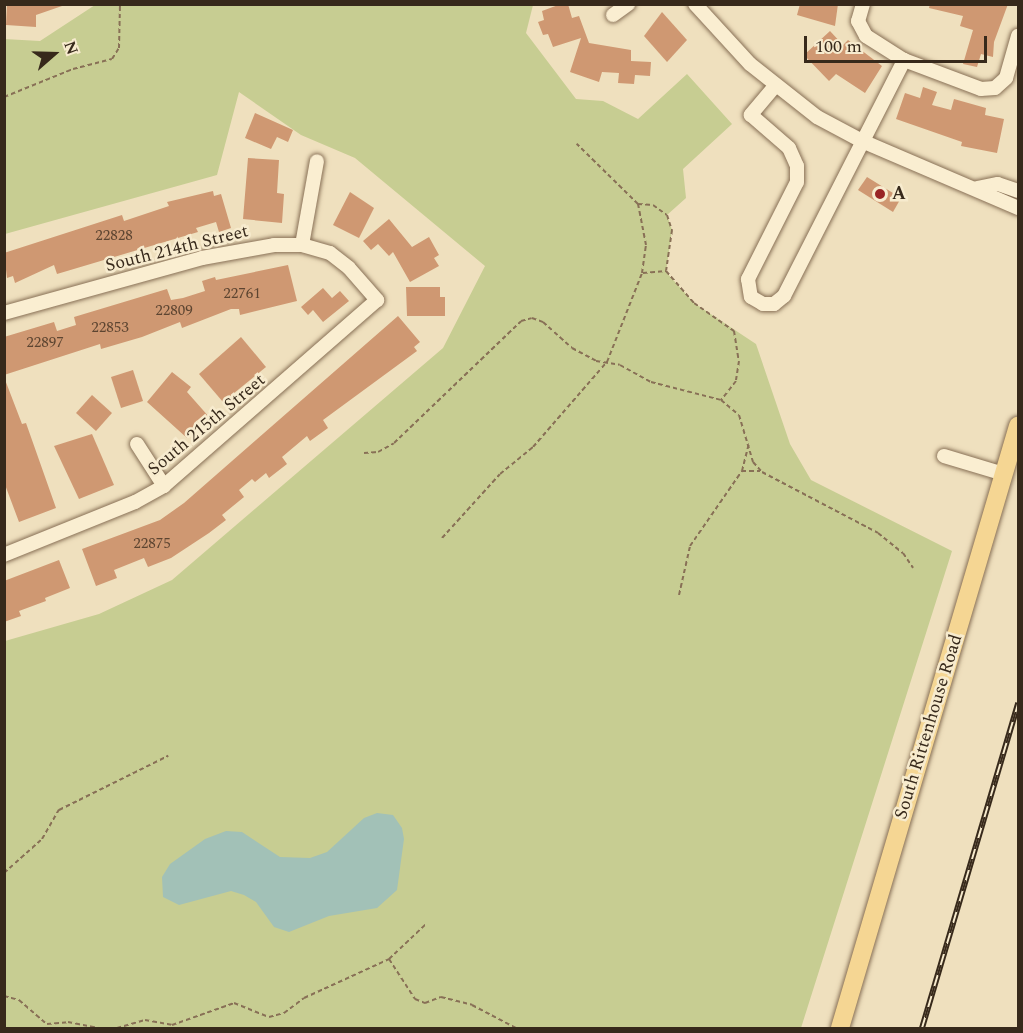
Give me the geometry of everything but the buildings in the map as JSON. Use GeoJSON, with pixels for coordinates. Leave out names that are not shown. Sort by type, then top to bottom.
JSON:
{"type":"FeatureCollection","features":[{"type":"Feature","properties":{"kind":"main road","name":"South Rittenhouse Road"},"geometry":{"type":"LineString","coordinates":[[840,1029],[1018,426]]}},
{"type":"Feature","properties":{"kind":"street"},"geometry":{"type":"LineString","coordinates":[[613,15],[628,4]]}},
{"type":"Feature","properties":{"kind":"street"},"geometry":{"type":"LineString","coordinates":[[695,4],[775,86],[862,141],[977,188],[994,201],[1018,208]]}},
{"type":"Feature","properties":{"kind":"street"},"geometry":{"type":"LineString","coordinates":[[863,4],[858,21],[866,36],[904,60],[981,89],[995,88],[1006,78],[1018,36]]}},
{"type":"Feature","properties":{"kind":"street"},"geometry":{"type":"LineString","coordinates":[[775,86],[751,115],[789,148],[797,166],[796,182],[748,279],[746,289],[751,297],[763,304],[774,304],[784,296],[904,60]]}},
{"type":"Feature","properties":{"kind":"street"},"geometry":{"type":"LineString","coordinates":[[302,245],[317,161]]}},
{"type":"Feature","properties":{"kind":"street"},"geometry":{"type":"LineString","coordinates":[[977,188],[998,184],[1018,190]]}},
{"type":"Feature","properties":{"kind":"street","name":"South 214th Street"},"geometry":{"type":"LineString","coordinates":[[4,313],[202,258],[274,245],[302,245],[330,253],[350,268],[377,300]]}},
{"type":"Feature","properties":{"kind":"street","name":"South 215th Street"},"geometry":{"type":"LineString","coordinates":[[4,555],[135,502],[164,486],[377,300]]}},
{"type":"Feature","properties":{"kind":"street"},"geometry":{"type":"LineString","coordinates":[[137,444],[164,486]]}},
{"type":"Feature","properties":{"kind":"street"},"geometry":{"type":"LineString","coordinates":[[944,456],[1004,474]]}},
{"type":"Feature","properties":{"kind":"path"},"geometry":{"type":"LineString","coordinates":[[4,97],[73,69],[112,59],[119,48],[120,4]]}},
{"type":"Feature","properties":{"kind":"path"},"geometry":{"type":"LineString","coordinates":[[442,538],[500,474],[533,447],[607,362],[642,273],[646,245],[638,204],[577,144]]}},
{"type":"Feature","properties":{"kind":"path"},"geometry":{"type":"LineString","coordinates":[[638,204],[653,205],[667,215],[672,230],[666,271],[694,303],[734,331],[740,361],[736,381],[721,400]]}},
{"type":"Feature","properties":{"kind":"path"},"geometry":{"type":"LineString","coordinates":[[642,273],[666,271]]}},
{"type":"Feature","properties":{"kind":"path"},"geometry":{"type":"LineString","coordinates":[[364,453],[378,452],[403,435],[521,321],[532,318],[543,322],[572,348],[651,382],[721,400],[739,415],[749,440],[753,462],[762,471],[878,533],[903,553],[914,568]]}},
{"type":"Feature","properties":{"kind":"path"},"geometry":{"type":"LineString","coordinates":[[679,595],[690,546],[742,471],[749,440]]}},
{"type":"Feature","properties":{"kind":"path"},"geometry":{"type":"LineString","coordinates":[[742,471],[762,471]]}},
{"type":"Feature","properties":{"kind":"path"},"geometry":{"type":"LineString","coordinates":[[4,873],[42,840],[59,810],[92,790],[168,756]]}},
{"type":"Feature","properties":{"kind":"path"},"geometry":{"type":"LineString","coordinates":[[117,1029],[145,1020],[172,1025],[234,1003],[269,1017],[389,959],[425,925]]}},
{"type":"Feature","properties":{"kind":"path"},"geometry":{"type":"LineString","coordinates":[[389,959],[415,999],[425,1003],[441,997],[472,1005],[498,1016],[516,1029]]}},
{"type":"Feature","properties":{"kind":"path"},"geometry":{"type":"LineString","coordinates":[[4,996],[19,1000],[47,1024],[68,1022],[98,1029]]}},
{"type":"Feature","properties":{"kind":"green space"},"geometry":{"type":"Polygon","coordinates":[[[95,5],[533,5],[526,33],[576,99],[603,101],[638,119],[687,74],[732,124],[683,169],[686,198],[667,215],[672,230],[666,272],[694,303],[756,344],[790,444],[811,480],[952,551],[801,1028],[5,1028],[5,641],[99,614],[172,580],[443,348],[485,266],[355,158],[301,135],[239,92],[217,175],[5,234],[4,39],[40,41],[95,5]]]}},
{"type":"Feature","properties":{"kind":"water"},"geometry":{"type":"Polygon","coordinates":[[[377,813],[393,815],[402,828],[404,839],[397,890],[377,908],[329,916],[289,932],[274,927],[256,902],[231,891],[179,905],[163,897],[162,877],[170,864],[205,839],[226,831],[242,832],[280,857],[310,858],[327,852],[364,818],[377,813]]]}},
{"type":"Feature","properties":{"kind":"railway"},"geometry":{"type":"LineString","coordinates":[[922,1028],[1018,703]]}},
{"type":"Feature","properties":{"kind":"place","name":"A"},"geometry":{"type":"Point","coordinates":[880,194]}}]}
